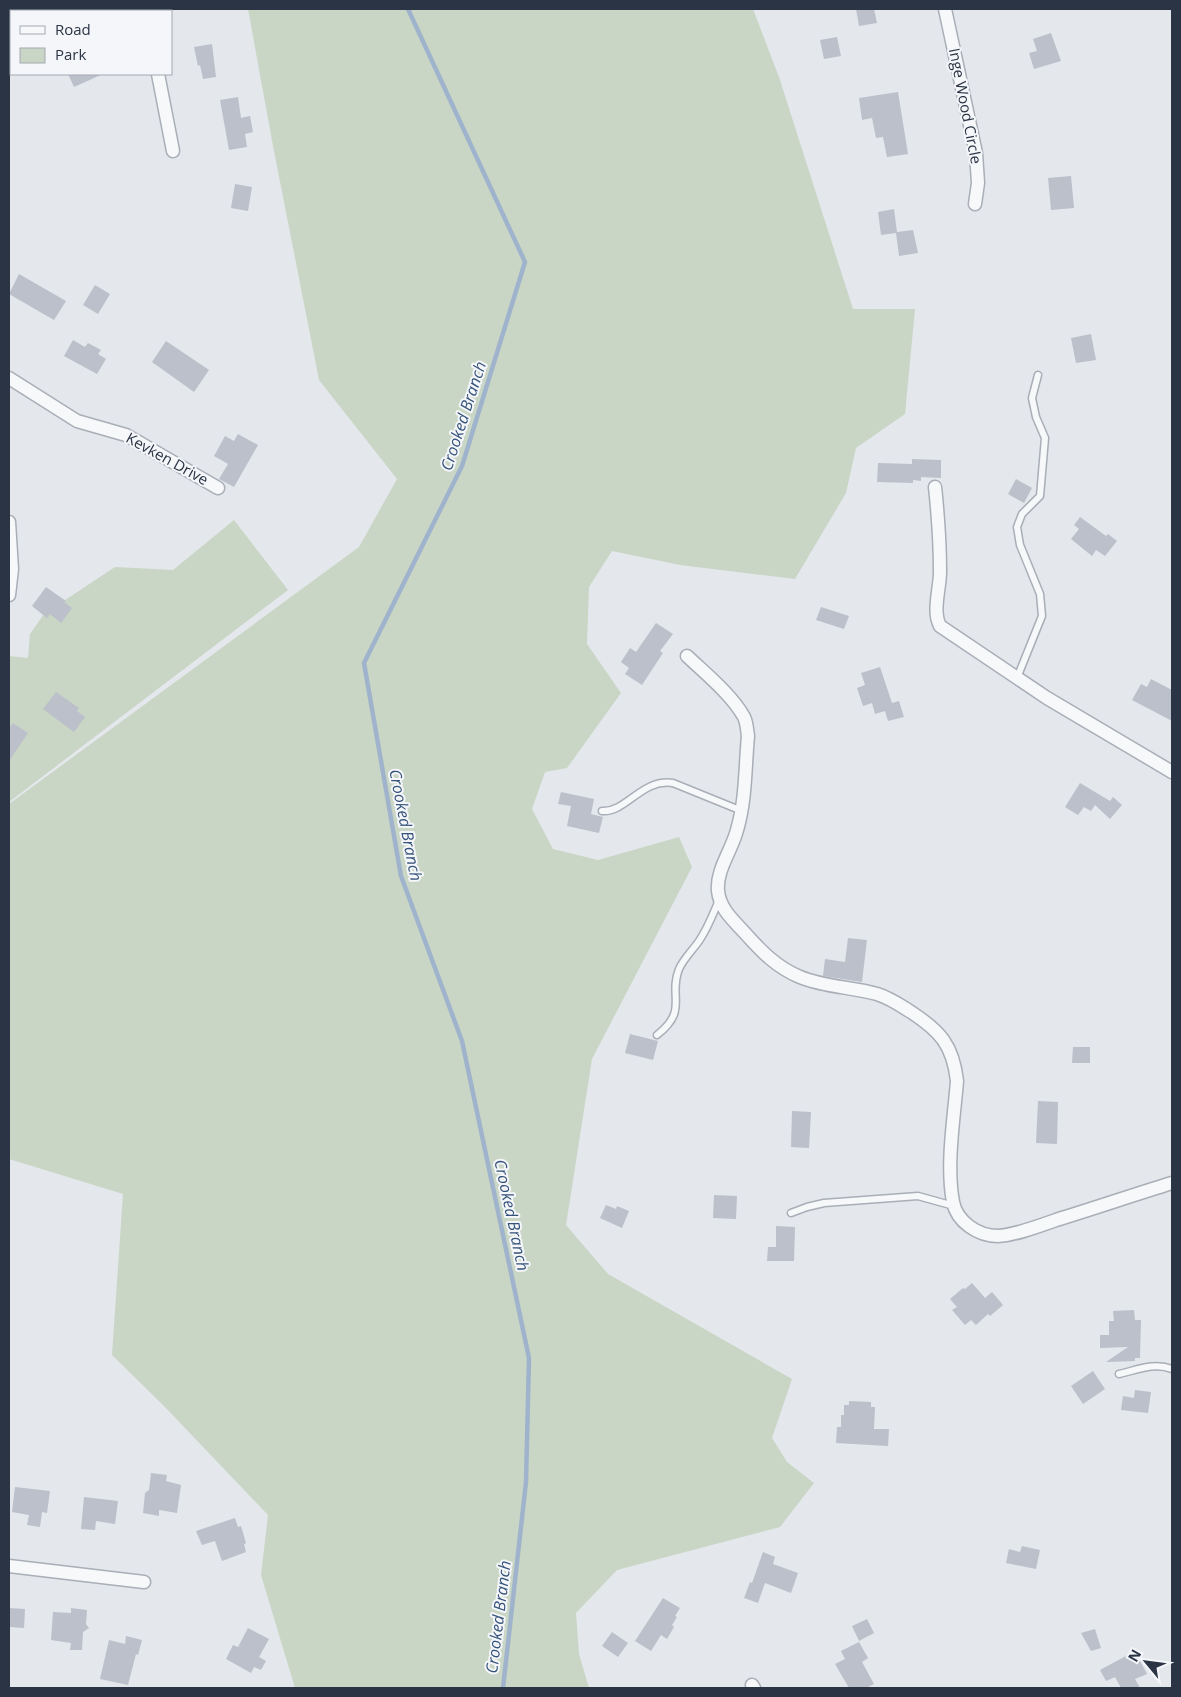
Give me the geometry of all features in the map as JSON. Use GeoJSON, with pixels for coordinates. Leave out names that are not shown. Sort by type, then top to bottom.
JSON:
{"type":"FeatureCollection","features":[{"type":"Feature","properties":{"kind":"street","name":"Inge Wood Circle"},"geometry":{"type":"LineString","coordinates":[[945,9],[976,159],[978,183],[976,204]]}},
{"type":"Feature","properties":{"kind":"street"},"geometry":{"type":"LineString","coordinates":[[158,75],[173,151]]}},
{"type":"Feature","properties":{"kind":"street","name":"Kevken Drive"},"geometry":{"type":"LineString","coordinates":[[9,378],[78,421],[126,435],[218,488]]}},
{"type":"Feature","properties":{"kind":"street"},"geometry":{"type":"LineString","coordinates":[[934,487],[938,521],[940,572],[937,620],[940,626],[1047,698],[1172,772]]}},
{"type":"Feature","properties":{"kind":"street"},"geometry":{"type":"LineString","coordinates":[[9,522],[12,569],[9,595]]}},
{"type":"Feature","properties":{"kind":"street"},"geometry":{"type":"LineString","coordinates":[[687,656],[733,702],[744,717],[747,725],[748,736],[742,811],[738,830],[719,878],[720,898],[724,909],[764,955],[781,968],[811,981],[877,994],[895,1001],[931,1025],[941,1036],[949,1048],[956,1065],[957,1080],[951,1166],[955,1206],[965,1223],[986,1235],[999,1236],[1029,1229],[1172,1184]]}},
{"type":"Feature","properties":{"kind":"street"},"geometry":{"type":"LineString","coordinates":[[9,1566],[144,1582]]}},
{"type":"Feature","properties":{"kind":"lane"},"geometry":{"type":"LineString","coordinates":[[1017,678],[1042,616],[1040,594],[1020,545],[1017,527],[1022,514],[1040,496],[1045,438],[1036,417],[1032,398],[1038,375]]}},
{"type":"Feature","properties":{"kind":"lane"},"geometry":{"type":"LineString","coordinates":[[602,811],[612,810],[654,784],[664,781],[742,811]]}},
{"type":"Feature","properties":{"kind":"lane"},"geometry":{"type":"LineString","coordinates":[[657,1035],[666,1028],[673,1018],[677,1005],[676,983],[679,970],[709,924],[720,898]]}},
{"type":"Feature","properties":{"kind":"lane"},"geometry":{"type":"LineString","coordinates":[[791,1213],[824,1203],[918,1196],[955,1206]]}},
{"type":"Feature","properties":{"kind":"lane"},"geometry":{"type":"LineString","coordinates":[[1119,1374],[1162,1365],[1172,1369]]}},
{"type":"Feature","properties":{"kind":"green space"},"geometry":{"type":"Polygon","coordinates":[[[248,9],[753,9],[779,77],[853,309],[915,309],[905,414],[856,448],[846,493],[795,579],[680,565],[612,551],[589,587],[587,644],[621,693],[567,768],[545,772],[532,809],[553,849],[598,860],[679,837],[692,867],[592,1059],[566,1225],[608,1274],[792,1379],[772,1438],[787,1462],[814,1483],[780,1527],[617,1570],[576,1613],[579,1654],[589,1688],[295,1688],[261,1575],[268,1515],[164,1406],[112,1355],[123,1194],[9,1159],[9,804],[359,547],[397,479],[319,380],[248,9]]]}},
{"type":"Feature","properties":{"kind":"green space"},"geometry":{"type":"Polygon","coordinates":[[[234,520],[288,590],[9,802],[9,656],[28,658],[30,634],[44,614],[115,567],[173,570],[234,520]]]}},
{"type":"Feature","properties":{"kind":"building"},"geometry":{"type":"Polygon","coordinates":[[[856,9],[874,9],[877,23],[859,26],[856,9]]]}},
{"type":"Feature","properties":{"kind":"building"},"geometry":{"type":"Polygon","coordinates":[[[1051,33],[1061,61],[1034,69],[1029,53],[1037,51],[1033,39],[1051,33]]]}},
{"type":"Feature","properties":{"kind":"building"},"geometry":{"type":"Polygon","coordinates":[[[837,37],[841,56],[824,59],[820,40],[837,37]]]}},
{"type":"Feature","properties":{"kind":"building"},"geometry":{"type":"Polygon","coordinates":[[[212,44],[216,77],[203,79],[194,47],[212,44]]]}},
{"type":"Feature","properties":{"kind":"building"},"geometry":{"type":"Polygon","coordinates":[[[68,75],[101,75],[74,87],[68,75]]]}},
{"type":"Feature","properties":{"kind":"building"},"geometry":{"type":"Polygon","coordinates":[[[898,92],[908,154],[887,157],[883,137],[876,138],[872,118],[862,120],[859,98],[898,92]]]}},
{"type":"Feature","properties":{"kind":"building"},"geometry":{"type":"Polygon","coordinates":[[[238,97],[241,118],[250,116],[253,132],[245,134],[247,147],[229,150],[220,100],[238,97]]]}},
{"type":"Feature","properties":{"kind":"building"},"geometry":{"type":"Polygon","coordinates":[[[1071,176],[1074,208],[1051,210],[1048,178],[1071,176]]]}},
{"type":"Feature","properties":{"kind":"building"},"geometry":{"type":"Polygon","coordinates":[[[235,184],[252,187],[248,211],[231,208],[235,184]]]}},
{"type":"Feature","properties":{"kind":"building"},"geometry":{"type":"Polygon","coordinates":[[[894,209],[897,232],[913,230],[918,253],[899,256],[896,233],[881,235],[878,212],[894,209]]]}},
{"type":"Feature","properties":{"kind":"building"},"geometry":{"type":"Polygon","coordinates":[[[19,274],[66,301],[54,320],[9,294],[19,274]]]}},
{"type":"Feature","properties":{"kind":"building"},"geometry":{"type":"Polygon","coordinates":[[[95,285],[110,294],[98,314],[83,305],[95,285]]]}},
{"type":"Feature","properties":{"kind":"building"},"geometry":{"type":"Polygon","coordinates":[[[1091,334],[1096,360],[1076,363],[1071,338],[1091,334]]]}},
{"type":"Feature","properties":{"kind":"building"},"geometry":{"type":"Polygon","coordinates":[[[73,340],[85,347],[88,343],[101,350],[98,354],[106,359],[97,374],[64,356],[73,340]]]}},
{"type":"Feature","properties":{"kind":"building"},"geometry":{"type":"Polygon","coordinates":[[[166,341],[209,370],[194,392],[152,362],[166,341]]]}},
{"type":"Feature","properties":{"kind":"building"},"geometry":{"type":"Polygon","coordinates":[[[238,434],[258,445],[234,487],[219,479],[228,464],[214,456],[225,436],[234,441],[238,434]]]}},
{"type":"Feature","properties":{"kind":"building"},"geometry":{"type":"Polygon","coordinates":[[[912,459],[941,460],[941,478],[921,477],[921,481],[913,480],[913,483],[877,482],[878,463],[912,464],[912,459]]]}},
{"type":"Feature","properties":{"kind":"building"},"geometry":{"type":"Polygon","coordinates":[[[1016,479],[1032,488],[1024,503],[1008,494],[1016,479]]]}},
{"type":"Feature","properties":{"kind":"building"},"geometry":{"type":"Polygon","coordinates":[[[1080,517],[1106,536],[1108,534],[1117,541],[1105,556],[1096,550],[1092,556],[1071,539],[1079,529],[1074,525],[1080,517]]]}},
{"type":"Feature","properties":{"kind":"building"},"geometry":{"type":"Polygon","coordinates":[[[46,587],[66,601],[64,602],[72,608],[61,623],[50,614],[47,618],[32,606],[46,587]]]}},
{"type":"Feature","properties":{"kind":"building"},"geometry":{"type":"Polygon","coordinates":[[[821,607],[849,616],[844,629],[816,620],[821,607]]]}},
{"type":"Feature","properties":{"kind":"building"},"geometry":{"type":"Polygon","coordinates":[[[656,623],[673,634],[660,651],[663,653],[642,685],[625,674],[629,668],[621,662],[630,648],[636,652],[656,623]]]}},
{"type":"Feature","properties":{"kind":"building"},"geometry":{"type":"Polygon","coordinates":[[[880,667],[892,703],[899,701],[904,717],[888,721],[885,711],[875,714],[872,703],[863,706],[857,688],[865,685],[861,673],[880,667]]]}},
{"type":"Feature","properties":{"kind":"building"},"geometry":{"type":"Polygon","coordinates":[[[1151,679],[1172,690],[1172,721],[1132,700],[1141,684],[1147,687],[1151,679]]]}},
{"type":"Feature","properties":{"kind":"building"},"geometry":{"type":"Polygon","coordinates":[[[56,692],[79,708],[77,711],[85,717],[74,732],[43,709],[56,692]]]}},
{"type":"Feature","properties":{"kind":"building"},"geometry":{"type":"Polygon","coordinates":[[[13,723],[28,733],[9,761],[9,729],[13,723]]]}},
{"type":"Feature","properties":{"kind":"building"},"geometry":{"type":"Polygon","coordinates":[[[1080,783],[1110,801],[1113,797],[1122,805],[1110,819],[1095,805],[1091,811],[1084,807],[1078,815],[1065,807],[1080,783]]]}},
{"type":"Feature","properties":{"kind":"building"},"geometry":{"type":"Polygon","coordinates":[[[561,792],[594,799],[591,814],[603,817],[599,833],[567,826],[571,806],[558,804],[561,792]]]}},
{"type":"Feature","properties":{"kind":"building"},"geometry":{"type":"Polygon","coordinates":[[[848,938],[867,940],[862,982],[823,976],[825,959],[845,962],[848,938]]]}},
{"type":"Feature","properties":{"kind":"building"},"geometry":{"type":"Polygon","coordinates":[[[630,1034],[658,1041],[653,1060],[625,1053],[630,1034]]]}},
{"type":"Feature","properties":{"kind":"building"},"geometry":{"type":"Polygon","coordinates":[[[1073,1047],[1090,1047],[1090,1063],[1072,1063],[1073,1047]]]}},
{"type":"Feature","properties":{"kind":"building"},"geometry":{"type":"Polygon","coordinates":[[[1038,1101],[1058,1102],[1057,1144],[1036,1143],[1038,1101]]]}},
{"type":"Feature","properties":{"kind":"building"},"geometry":{"type":"Polygon","coordinates":[[[792,1111],[811,1112],[809,1148],[791,1147],[792,1111]]]}},
{"type":"Feature","properties":{"kind":"building"},"geometry":{"type":"Polygon","coordinates":[[[714,1195],[737,1196],[736,1219],[713,1218],[714,1195]]]}},
{"type":"Feature","properties":{"kind":"building"},"geometry":{"type":"Polygon","coordinates":[[[606,1205],[616,1209],[617,1206],[629,1211],[622,1228],[600,1218],[606,1205]]]}},
{"type":"Feature","properties":{"kind":"building"},"geometry":{"type":"Polygon","coordinates":[[[776,1226],[795,1227],[794,1261],[767,1261],[768,1247],[776,1247],[776,1226]]]}},
{"type":"Feature","properties":{"kind":"building"},"geometry":{"type":"Polygon","coordinates":[[[972,1283],[985,1298],[992,1292],[1003,1305],[990,1316],[988,1314],[976,1325],[971,1320],[965,1325],[952,1310],[957,1307],[950,1299],[972,1283]]]}},
{"type":"Feature","properties":{"kind":"building"},"geometry":{"type":"Polygon","coordinates":[[[1134,1310],[1135,1320],[1141,1320],[1140,1358],[1135,1358],[1135,1361],[1106,1362],[1128,1347],[1100,1348],[1100,1335],[1109,1335],[1109,1321],[1114,1321],[1113,1311],[1134,1310]]]}},
{"type":"Feature","properties":{"kind":"building"},"geometry":{"type":"Polygon","coordinates":[[[1093,1371],[1105,1389],[1083,1404],[1071,1386],[1093,1371]]]}},
{"type":"Feature","properties":{"kind":"building"},"geometry":{"type":"Polygon","coordinates":[[[1135,1390],[1151,1392],[1148,1413],[1121,1410],[1123,1396],[1134,1398],[1135,1390]]]}},
{"type":"Feature","properties":{"kind":"building"},"geometry":{"type":"Polygon","coordinates":[[[849,1401],[871,1402],[871,1407],[875,1407],[874,1429],[889,1429],[888,1446],[836,1443],[837,1427],[841,1427],[841,1415],[844,1415],[844,1405],[849,1405],[849,1401]]]}},
{"type":"Feature","properties":{"kind":"building"},"geometry":{"type":"Polygon","coordinates":[[[151,1473],[167,1475],[166,1481],[181,1485],[177,1513],[159,1510],[159,1516],[143,1513],[145,1493],[149,1490],[151,1473]]]}},
{"type":"Feature","properties":{"kind":"building"},"geometry":{"type":"Polygon","coordinates":[[[15,1487],[50,1491],[47,1513],[42,1512],[40,1527],[27,1525],[29,1515],[12,1512],[15,1487]]]}},
{"type":"Feature","properties":{"kind":"building"},"geometry":{"type":"Polygon","coordinates":[[[84,1497],[118,1501],[115,1524],[96,1521],[95,1530],[81,1529],[84,1497]]]}},
{"type":"Feature","properties":{"kind":"building"},"geometry":{"type":"Polygon","coordinates":[[[235,1518],[238,1527],[241,1526],[246,1543],[244,1544],[246,1552],[222,1561],[215,1541],[202,1545],[196,1531],[235,1518]]]}},
{"type":"Feature","properties":{"kind":"building"},"geometry":{"type":"Polygon","coordinates":[[[1022,1546],[1040,1550],[1036,1569],[1006,1563],[1009,1549],[1020,1552],[1022,1546]]]}},
{"type":"Feature","properties":{"kind":"building"},"geometry":{"type":"Polygon","coordinates":[[[763,1552],[775,1557],[773,1564],[798,1573],[791,1593],[765,1583],[758,1603],[744,1598],[750,1582],[752,1583],[763,1552]]]}},
{"type":"Feature","properties":{"kind":"building"},"geometry":{"type":"Polygon","coordinates":[[[663,1598],[680,1608],[672,1625],[674,1627],[667,1639],[661,1635],[651,1651],[635,1641],[663,1598]]]}},
{"type":"Feature","properties":{"kind":"building"},"geometry":{"type":"Polygon","coordinates":[[[9,1608],[25,1609],[24,1628],[9,1627],[9,1608]]]}},
{"type":"Feature","properties":{"kind":"building"},"geometry":{"type":"Polygon","coordinates":[[[71,1608],[87,1610],[86,1624],[89,1628],[83,1632],[82,1650],[70,1650],[71,1643],[51,1640],[53,1612],[71,1613],[71,1608]]]}},
{"type":"Feature","properties":{"kind":"building"},"geometry":{"type":"Polygon","coordinates":[[[867,1619],[874,1633],[859,1641],[852,1626],[867,1619]]]}},
{"type":"Feature","properties":{"kind":"building"},"geometry":{"type":"Polygon","coordinates":[[[248,1628],[269,1639],[259,1657],[266,1661],[261,1670],[254,1667],[251,1673],[226,1659],[233,1645],[238,1647],[248,1628]]]}},
{"type":"Feature","properties":{"kind":"building"},"geometry":{"type":"Polygon","coordinates":[[[1095,1629],[1101,1648],[1091,1651],[1081,1633],[1095,1629]]]}},
{"type":"Feature","properties":{"kind":"building"},"geometry":{"type":"Polygon","coordinates":[[[612,1632],[628,1643],[618,1657],[602,1646],[612,1632]]]}},
{"type":"Feature","properties":{"kind":"building"},"geometry":{"type":"Polygon","coordinates":[[[126,1636],[142,1640],[138,1655],[136,1654],[128,1685],[100,1679],[109,1640],[125,1644],[126,1636]]]}},
{"type":"Feature","properties":{"kind":"building"},"geometry":{"type":"Polygon","coordinates":[[[859,1642],[868,1658],[862,1662],[874,1684],[866,1688],[849,1688],[835,1664],[845,1659],[841,1651],[859,1642]]]}},
{"type":"Feature","properties":{"kind":"building"},"geometry":{"type":"Polygon","coordinates":[[[1135,1651],[1147,1674],[1135,1679],[1140,1688],[1121,1688],[1115,1677],[1106,1681],[1100,1670],[1135,1651]]]}},
{"type":"Feature","properties":{"kind":"waterway","name":"Crooked Branch"},"geometry":{"type":"LineString","coordinates":[[408,9],[525,262],[462,466],[364,663],[401,876],[462,1041],[529,1358],[526,1482],[503,1688]]}}]}
